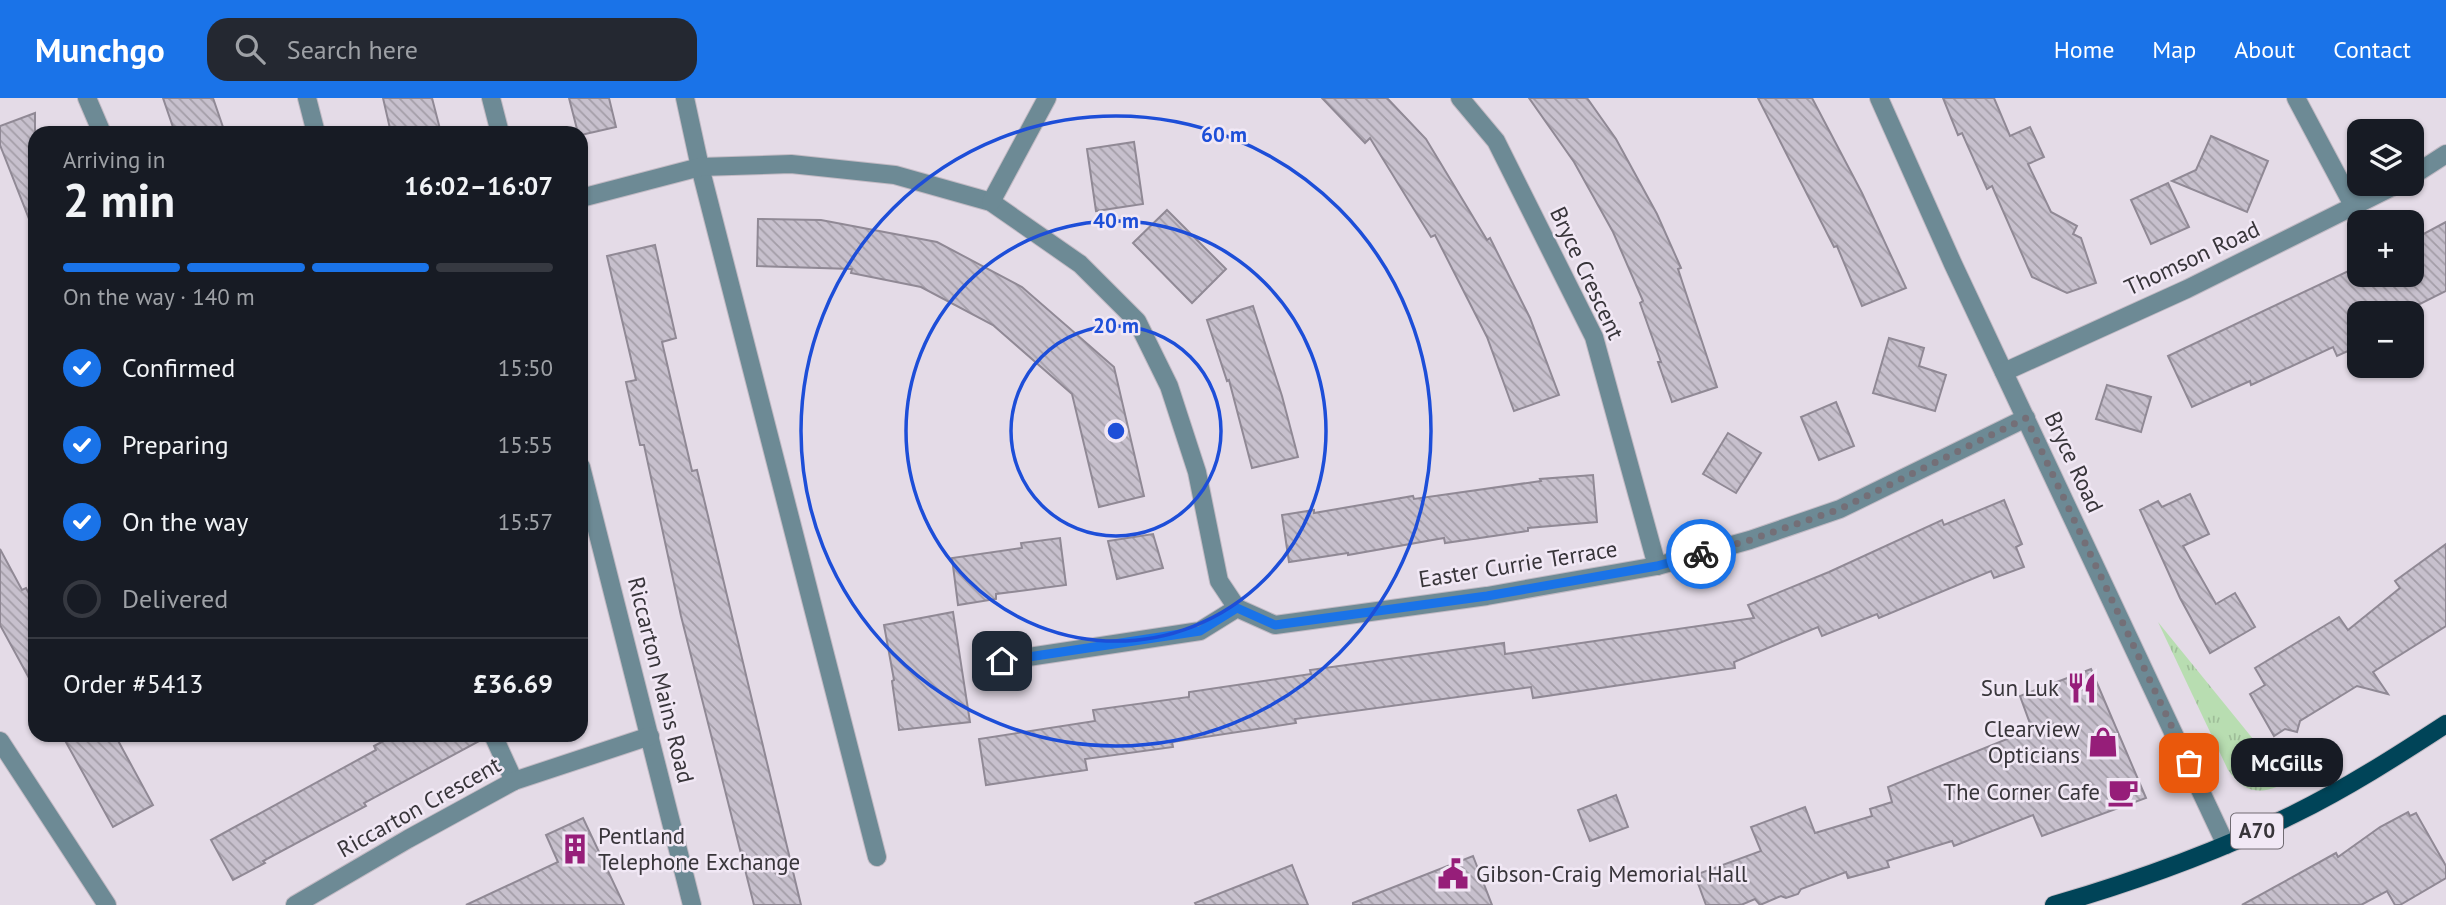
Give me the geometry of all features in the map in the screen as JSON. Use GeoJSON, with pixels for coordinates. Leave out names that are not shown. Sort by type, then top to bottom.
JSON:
{"type":"FeatureCollection","features":[{"type":"Feature","properties":{"kind":"main road","name":"A70"},"geometry":{"type":"LineString","coordinates":[[2054,905],[2110,889],[2226,845],[2293,815],[2344,788],[2446,724]]}},
{"type":"Feature","properties":{"kind":"street"},"geometry":{"type":"LineString","coordinates":[[87,98],[99,126]]}},
{"type":"Feature","properties":{"kind":"street"},"geometry":{"type":"LineString","coordinates":[[307,98],[314,126]]}},
{"type":"Feature","properties":{"kind":"street"},"geometry":{"type":"LineString","coordinates":[[491,98],[498,126]]}},
{"type":"Feature","properties":{"kind":"street"},"geometry":{"type":"LineString","coordinates":[[685,98],[700,167],[877,857]]}},
{"type":"Feature","properties":{"kind":"street"},"geometry":{"type":"LineString","coordinates":[[990,202],[1047,98]]}},
{"type":"Feature","properties":{"kind":"street","name":"Bryce Crescent"},"geometry":{"type":"LineString","coordinates":[[1460,98],[1496,141],[1594,337],[1657,566]]}},
{"type":"Feature","properties":{"kind":"street","name":"Bryce Road"},"geometry":{"type":"LineString","coordinates":[[1879,98],[1953,264],[2226,845]]}},
{"type":"Feature","properties":{"kind":"street"},"geometry":{"type":"LineString","coordinates":[[2296,98],[2354,207]]}},
{"type":"Feature","properties":{"kind":"street"},"geometry":{"type":"LineString","coordinates":[[2424,168],[2446,154]]}},
{"type":"Feature","properties":{"kind":"street"},"geometry":{"type":"LineString","coordinates":[[588,196],[700,167],[791,163],[895,175],[990,202],[1080,264],[1138,321],[1169,386],[1197,472],[1219,581],[1237,608],[1200,631],[1002,661]]}},
{"type":"Feature","properties":{"kind":"street","name":"Thomson Road"},"geometry":{"type":"LineString","coordinates":[[2004,372],[2187,289],[2375,196]]}},
{"type":"Feature","properties":{"kind":"street","name":"Easter Currie Terrace"},"geometry":{"type":"LineString","coordinates":[[1237,608],[1275,625],[1487,596],[1657,566],[1750,540],[1840,509],[2026,418]]}},
{"type":"Feature","properties":{"kind":"street","name":"Riccarton Mains Road"},"geometry":{"type":"LineString","coordinates":[[588,494],[692,905]]}},
{"type":"Feature","properties":{"kind":"street","name":"Riccarton Crescent"},"geometry":{"type":"LineString","coordinates":[[295,905],[514,781],[650,736]]}},
{"type":"Feature","properties":{"kind":"street"},"geometry":{"type":"LineString","coordinates":[[0,741],[107,905]]}},
{"type":"Feature","properties":{"kind":"street"},"geometry":{"type":"LineString","coordinates":[[497,742],[514,781]]}},
{"type":"Feature","properties":{"kind":"green space"},"geometry":{"type":"Polygon","coordinates":[[[2158,622],[2288,782],[2262,791],[2255,790],[2241,784],[2228,770],[2158,622]]]}},
{"type":"Feature","properties":{"kind":"building"},"geometry":{"type":"Polygon","coordinates":[[[163,98],[213,98],[223,126],[173,126],[163,98]]]}},
{"type":"Feature","properties":{"kind":"building"},"geometry":{"type":"Polygon","coordinates":[[[383,98],[432,98],[439,126],[389,126],[383,98]]]}},
{"type":"Feature","properties":{"kind":"building"},"geometry":{"type":"Polygon","coordinates":[[[569,98],[609,98],[616,127],[588,133],[588,126],[576,126],[569,98]]]}},
{"type":"Feature","properties":{"kind":"building"},"geometry":{"type":"Polygon","coordinates":[[[1322,98],[1387,98],[1426,139],[1487,240],[1490,238],[1530,318],[1559,395],[1514,411],[1487,337],[1435,235],[1431,237],[1370,138],[1365,143],[1322,98]]]}},
{"type":"Feature","properties":{"kind":"building"},"geometry":{"type":"Polygon","coordinates":[[[1529,98],[1587,98],[1616,139],[1657,214],[1681,268],[1678,269],[1717,387],[1672,402],[1640,303],[1643,301],[1613,232],[1574,162],[1529,98]]]}},
{"type":"Feature","properties":{"kind":"building"},"geometry":{"type":"Polygon","coordinates":[[[1758,98],[1812,98],[1862,193],[1906,288],[1862,306],[1837,246],[1834,247],[1758,98]]]}},
{"type":"Feature","properties":{"kind":"building"},"geometry":{"type":"Polygon","coordinates":[[[1943,98],[1994,98],[2010,136],[2030,127],[2044,157],[2028,164],[2051,212],[2077,226],[2073,234],[2081,238],[2096,283],[2067,293],[2032,277],[1992,186],[1987,189],[1962,133],[1958,135],[1943,98]]]}},
{"type":"Feature","properties":{"kind":"building"},"geometry":{"type":"Polygon","coordinates":[[[35,113],[35,126],[28,126],[28,216],[0,145],[0,126],[35,113]]]}},
{"type":"Feature","properties":{"kind":"building"},"geometry":{"type":"Polygon","coordinates":[[[2211,136],[2268,161],[2247,212],[2172,181],[2196,170],[2211,136]]]}},
{"type":"Feature","properties":{"kind":"building"},"geometry":{"type":"Polygon","coordinates":[[[1134,142],[1143,204],[1096,211],[1087,149],[1134,142]]]}},
{"type":"Feature","properties":{"kind":"building"},"geometry":{"type":"Polygon","coordinates":[[[2168,183],[2189,227],[2151,244],[2131,200],[2168,183]]]}},
{"type":"Feature","properties":{"kind":"building"},"geometry":{"type":"Polygon","coordinates":[[[1167,210],[1226,269],[1192,303],[1133,243],[1167,210]]]}},
{"type":"Feature","properties":{"kind":"building"},"geometry":{"type":"Polygon","coordinates":[[[758,219],[821,220],[937,242],[1022,287],[1114,367],[1144,496],[1099,507],[1072,394],[993,325],[921,287],[851,273],[852,269],[757,266],[758,219]]]}},
{"type":"Feature","properties":{"kind":"building"},"geometry":{"type":"Polygon","coordinates":[[[2446,222],[2446,291],[2424,302],[2347,301],[2347,351],[2337,356],[2333,347],[2251,385],[2250,381],[2192,407],[2168,356],[2347,272],[2347,287],[2424,287],[2424,234],[2446,222]]]}},
{"type":"Feature","properties":{"kind":"building"},"geometry":{"type":"Polygon","coordinates":[[[655,245],[676,338],[662,342],[692,471],[697,470],[801,905],[754,905],[681,616],[644,445],[640,445],[626,382],[636,380],[607,256],[655,245]]]}},
{"type":"Feature","properties":{"kind":"building"},"geometry":{"type":"Polygon","coordinates":[[[1253,306],[1298,457],[1252,468],[1229,380],[1227,381],[1207,320],[1253,306]]]}},
{"type":"Feature","properties":{"kind":"building"},"geometry":{"type":"Polygon","coordinates":[[[1889,338],[1924,348],[1919,366],[1946,375],[1935,411],[1873,393],[1889,338]]]}},
{"type":"Feature","properties":{"kind":"building"},"geometry":{"type":"Polygon","coordinates":[[[2107,385],[2151,397],[2141,432],[2096,419],[2107,385]]]}},
{"type":"Feature","properties":{"kind":"building"},"geometry":{"type":"Polygon","coordinates":[[[1836,402],[1854,446],[1819,460],[1801,417],[1836,402]]]}},
{"type":"Feature","properties":{"kind":"building"},"geometry":{"type":"Polygon","coordinates":[[[1728,433],[1761,453],[1736,493],[1703,474],[1728,433]]]}},
{"type":"Feature","properties":{"kind":"building"},"geometry":{"type":"Polygon","coordinates":[[[1593,475],[1597,522],[1528,528],[1528,531],[1445,543],[1444,538],[1348,555],[1289,562],[1282,515],[1314,510],[1314,513],[1413,496],[1414,499],[1541,481],[1540,479],[1593,475]]]}},
{"type":"Feature","properties":{"kind":"building"},"geometry":{"type":"Polygon","coordinates":[[[2190,494],[2209,534],[2183,546],[2216,604],[2235,593],[2255,627],[2210,653],[2180,598],[2140,510],[2158,501],[2162,507],[2190,494]]]}},
{"type":"Feature","properties":{"kind":"building"},"geometry":{"type":"Polygon","coordinates":[[[2004,500],[2022,544],[2016,547],[2024,567],[1994,578],[1991,571],[1879,618],[1877,614],[1822,636],[1818,627],[1734,662],[1735,668],[1533,698],[1531,687],[1295,719],[1296,723],[1172,742],[1173,747],[1085,759],[1087,770],[986,785],[979,739],[1095,721],[1093,710],[1189,697],[1189,692],[1311,674],[1310,670],[1504,643],[1505,654],[1754,618],[1748,605],[1829,572],[1942,520],[1944,525],[2004,500]]]}},
{"type":"Feature","properties":{"kind":"building"},"geometry":{"type":"Polygon","coordinates":[[[1153,534],[1163,568],[1117,579],[1108,541],[1153,534]]]}},
{"type":"Feature","properties":{"kind":"building"},"geometry":{"type":"Polygon","coordinates":[[[1060,538],[1066,585],[996,594],[996,599],[958,605],[952,558],[1022,548],[1021,543],[1060,538]]]}},
{"type":"Feature","properties":{"kind":"building"},"geometry":{"type":"Polygon","coordinates":[[[2446,544],[2446,626],[2373,672],[2388,694],[2357,686],[2300,721],[2297,732],[2285,729],[2274,736],[2250,694],[2265,685],[2255,668],[2339,617],[2348,630],[2400,588],[2395,581],[2446,544]]]}},
{"type":"Feature","properties":{"kind":"building"},"geometry":{"type":"Polygon","coordinates":[[[0,549],[22,590],[26,588],[28,592],[28,676],[0,625],[0,549]]]}},
{"type":"Feature","properties":{"kind":"building"},"geometry":{"type":"Polygon","coordinates":[[[953,612],[970,722],[899,730],[894,680],[884,625],[953,612]]]}},
{"type":"Feature","properties":{"kind":"building"},"geometry":{"type":"Polygon","coordinates":[[[2091,669],[2146,798],[2042,836],[2033,815],[1954,846],[1952,841],[1887,861],[1889,867],[1848,878],[1846,872],[1801,889],[1798,894],[1786,898],[1781,896],[1760,905],[1755,899],[1741,905],[1706,905],[1695,875],[1761,851],[1751,827],[1805,807],[1815,833],[1872,816],[1870,809],[1892,802],[1888,787],[2032,729],[2020,696],[2091,669]]]}},
{"type":"Feature","properties":{"kind":"building"},"geometry":{"type":"Polygon","coordinates":[[[66,742],[119,742],[153,805],[113,827],[66,742]]]}},
{"type":"Feature","properties":{"kind":"building"},"geometry":{"type":"Polygon","coordinates":[[[382,742],[477,742],[364,803],[366,806],[233,880],[211,840],[376,750],[374,746],[382,742]]]}},
{"type":"Feature","properties":{"kind":"building"},"geometry":{"type":"Polygon","coordinates":[[[1616,795],[1628,827],[1590,841],[1578,810],[1616,795]]]}},
{"type":"Feature","properties":{"kind":"building"},"geometry":{"type":"Polygon","coordinates":[[[2408,812],[2410,816],[2416,813],[2446,866],[2446,878],[2400,905],[2395,905],[2387,891],[2361,905],[2242,905],[2336,853],[2338,857],[2380,827],[2408,812]]]}},
{"type":"Feature","properties":{"kind":"building","name":"Pentland Telephone Exchange"},"geometry":{"type":"Polygon","coordinates":[[[583,818],[624,905],[466,905],[558,862],[546,835],[583,818]]]}},
{"type":"Feature","properties":{"kind":"building","name":"Gibson-Craig Memorial Hall"},"geometry":{"type":"Polygon","coordinates":[[[1473,856],[1492,905],[1353,905],[1353,903],[1473,856]]]}},
{"type":"Feature","properties":{"kind":"building"},"geometry":{"type":"Polygon","coordinates":[[[1292,865],[1308,905],[1195,903],[1292,865]]]}},
{"type":"Feature","properties":{"kind":"way so far"},"geometry":{"type":"LineString","coordinates":[[1701,554],[1840,509],[2026,418],[2189,763]]}},
{"type":"Feature","properties":{"kind":"place","name":"Sun Luk"},"geometry":{"type":"Point","coordinates":[2082,688]}},
{"type":"Feature","properties":{"kind":"place","name":"Clearview Opticians"},"geometry":{"type":"Point","coordinates":[2103,742]}},
{"type":"Feature","properties":{"kind":"place","name":"McGills"},"geometry":{"type":"Point","coordinates":[2189,763]}},
{"type":"Feature","properties":{"kind":"place","name":"The Corner Cafe"},"geometry":{"type":"Point","coordinates":[2123,792]}},
{"type":"Feature","properties":{"kind":"place","name":"Pentland Telephone Exchange"},"geometry":{"type":"Point","coordinates":[575,849]}},
{"type":"Feature","properties":{"kind":"place","name":"Gibson-Craig Memorial Hall"},"geometry":{"type":"Point","coordinates":[1453,874]}},
{"type":"Feature","properties":{"kind":"route"},"geometry":{"type":"LineString","coordinates":[[1002,661],[1200,631],[1237,608],[1275,625],[1487,596],[1657,566],[1701,554]]}}]}
